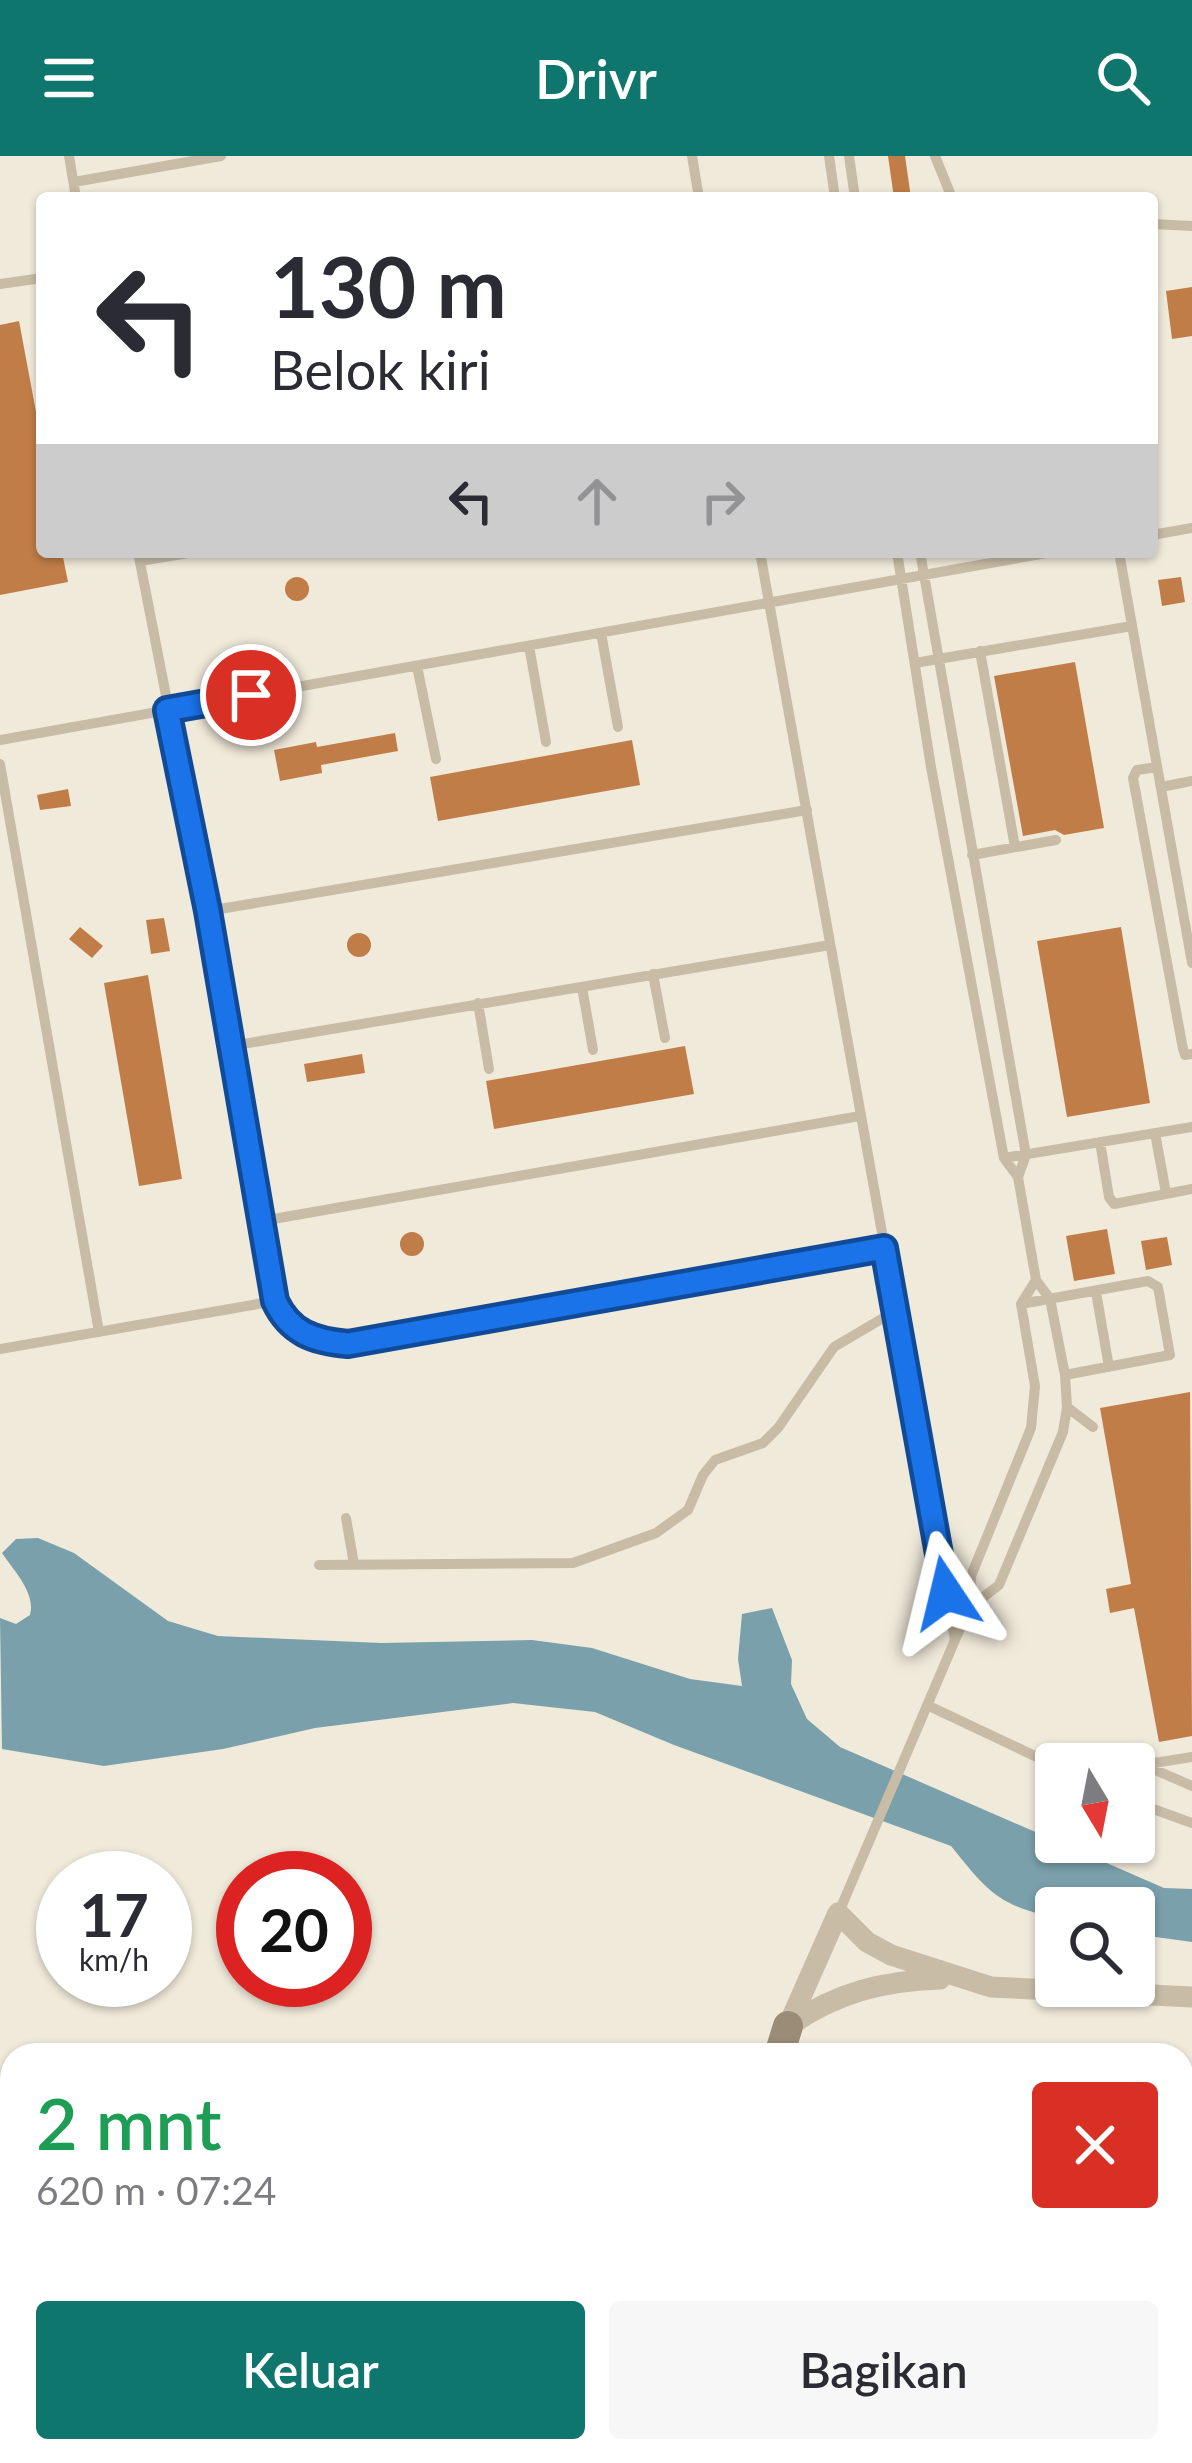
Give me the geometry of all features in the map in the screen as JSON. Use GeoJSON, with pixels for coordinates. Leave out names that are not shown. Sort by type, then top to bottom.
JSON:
{"type":"FeatureCollection","features":[{"type":"Feature","properties":{"kind":"street"},"geometry":{"type":"LineString","coordinates":[[784,2041],[838,1913],[867,1942],[953,1978],[1031,1991],[1192,1997]]}},
{"type":"Feature","properties":{"kind":"street"},"geometry":{"type":"LineString","coordinates":[[784,2041],[848,1992],[881,1983],[953,1978]]}},
{"type":"Feature","properties":{"kind":"lane"},"geometry":{"type":"LineString","coordinates":[[69,156],[75,192]]}},
{"type":"Feature","properties":{"kind":"lane"},"geometry":{"type":"LineString","coordinates":[[74,182],[221,156]]}},
{"type":"Feature","properties":{"kind":"lane"},"geometry":{"type":"LineString","coordinates":[[692,156],[698,192]]}},
{"type":"Feature","properties":{"kind":"lane"},"geometry":{"type":"LineString","coordinates":[[829,156],[834,192]]}},
{"type":"Feature","properties":{"kind":"lane"},"geometry":{"type":"LineString","coordinates":[[849,156],[854,192]]}},
{"type":"Feature","properties":{"kind":"lane"},"geometry":{"type":"LineString","coordinates":[[934,156],[949,192]]}},
{"type":"Feature","properties":{"kind":"lane"},"geometry":{"type":"LineString","coordinates":[[1158,224],[1192,226]]}},
{"type":"Feature","properties":{"kind":"lane"},"geometry":{"type":"LineString","coordinates":[[0,284],[36,279]]}},
{"type":"Feature","properties":{"kind":"lane"},"geometry":{"type":"LineString","coordinates":[[1158,534],[1192,528]]}},
{"type":"Feature","properties":{"kind":"lane"},"geometry":{"type":"LineString","coordinates":[[139,558],[208,911],[275,1301],[283,1318],[302,1334],[348,1344],[884,1248]]}},
{"type":"Feature","properties":{"kind":"lane"},"geometry":{"type":"LineString","coordinates":[[761,558],[955,1640]]}},
{"type":"Feature","properties":{"kind":"lane"},"geometry":{"type":"LineString","coordinates":[[898,558],[931,767],[1004,1158],[1018,1177],[1036,1280],[1050,1299],[1065,1375],[1063,1432],[998,1585],[970,1607]]}},
{"type":"Feature","properties":{"kind":"lane"},"geometry":{"type":"LineString","coordinates":[[921,558],[1026,1155],[1018,1177]]}},
{"type":"Feature","properties":{"kind":"lane"},"geometry":{"type":"LineString","coordinates":[[0,740],[1015,558]]}},
{"type":"Feature","properties":{"kind":"lane"},"geometry":{"type":"LineString","coordinates":[[1120,558],[1192,963]]}},
{"type":"Feature","properties":{"kind":"lane"},"geometry":{"type":"LineString","coordinates":[[915,663],[1132,626]]}},
{"type":"Feature","properties":{"kind":"lane"},"geometry":{"type":"LineString","coordinates":[[601,633],[618,728]]}},
{"type":"Feature","properties":{"kind":"lane"},"geometry":{"type":"LineString","coordinates":[[529,646],[546,742]]}},
{"type":"Feature","properties":{"kind":"lane"},"geometry":{"type":"LineString","coordinates":[[980,651],[1015,847]]}},
{"type":"Feature","properties":{"kind":"lane"},"geometry":{"type":"LineString","coordinates":[[417,666],[436,759]]}},
{"type":"Feature","properties":{"kind":"lane"},"geometry":{"type":"LineString","coordinates":[[0,764],[99,1332]]}},
{"type":"Feature","properties":{"kind":"lane"},"geometry":{"type":"LineString","coordinates":[[1156,767],[1137,770],[1133,778],[1184,1054],[1192,1054]]}},
{"type":"Feature","properties":{"kind":"lane"},"geometry":{"type":"LineString","coordinates":[[1161,787],[1192,781]]}},
{"type":"Feature","properties":{"kind":"lane"},"geometry":{"type":"LineString","coordinates":[[208,911],[807,810]]}},
{"type":"Feature","properties":{"kind":"lane"},"geometry":{"type":"LineString","coordinates":[[972,855],[1056,840]]}},
{"type":"Feature","properties":{"kind":"lane"},"geometry":{"type":"LineString","coordinates":[[231,1046],[830,945]]}},
{"type":"Feature","properties":{"kind":"lane"},"geometry":{"type":"LineString","coordinates":[[653,974],[665,1038]]}},
{"type":"Feature","properties":{"kind":"lane"},"geometry":{"type":"LineString","coordinates":[[582,987],[593,1050]]}},
{"type":"Feature","properties":{"kind":"lane"},"geometry":{"type":"LineString","coordinates":[[478,1003],[489,1069]]}},
{"type":"Feature","properties":{"kind":"lane"},"geometry":{"type":"LineString","coordinates":[[262,1221],[860,1116]]}},
{"type":"Feature","properties":{"kind":"lane"},"geometry":{"type":"LineString","coordinates":[[1004,1158],[1192,1126]]}},
{"type":"Feature","properties":{"kind":"lane"},"geometry":{"type":"LineString","coordinates":[[1155,1133],[1166,1193]]}},
{"type":"Feature","properties":{"kind":"lane"},"geometry":{"type":"LineString","coordinates":[[1100,1142],[1111,1202],[1192,1189]]}},
{"type":"Feature","properties":{"kind":"lane"},"geometry":{"type":"LineString","coordinates":[[838,1913],[970,1607],[971,1576],[1030,1428],[1035,1386],[1021,1304],[1036,1280]]}},
{"type":"Feature","properties":{"kind":"lane"},"geometry":{"type":"LineString","coordinates":[[1021,1304],[1154,1282],[1158,1287],[1170,1355],[1065,1375]]}},
{"type":"Feature","properties":{"kind":"lane"},"geometry":{"type":"LineString","coordinates":[[1096,1292],[1109,1366]]}},
{"type":"Feature","properties":{"kind":"lane"},"geometry":{"type":"LineString","coordinates":[[0,1349],[275,1301]]}},
{"type":"Feature","properties":{"kind":"lane"},"geometry":{"type":"LineString","coordinates":[[319,1565],[573,1562],[656,1533],[688,1510],[703,1474],[715,1460],[763,1444],[778,1429],[834,1347],[895,1311]]}},
{"type":"Feature","properties":{"kind":"lane"},"geometry":{"type":"LineString","coordinates":[[1067,1407],[1094,1427]]}},
{"type":"Feature","properties":{"kind":"lane"},"geometry":{"type":"LineString","coordinates":[[346,1518],[354,1564]]}},
{"type":"Feature","properties":{"kind":"lane"},"geometry":{"type":"LineString","coordinates":[[928,1706],[1035,1756]]}},
{"type":"Feature","properties":{"kind":"lane"},"geometry":{"type":"LineString","coordinates":[[1192,1757],[1144,1765],[1192,1786]]}},
{"type":"Feature","properties":{"kind":"lane"},"geometry":{"type":"LineString","coordinates":[[1155,1810],[1192,1823]]}},
{"type":"Feature","properties":{"kind":"water"},"geometry":{"type":"Polygon","coordinates":[[[38,1538],[74,1553],[168,1621],[218,1636],[381,1643],[532,1640],[592,1648],[690,1679],[742,1686],[738,1659],[742,1614],[772,1608],[792,1660],[791,1684],[807,1719],[840,1747],[1035,1832],[1035,1863],[1107,1863],[1164,1888],[1192,1889],[1192,1942],[1155,1937],[1155,1887],[1035,1887],[1035,1912],[1020,1908],[985,1886],[951,1846],[595,1712],[513,1703],[315,1728],[223,1749],[104,1766],[2,1749],[0,1618],[16,1624],[30,1615],[31,1607],[23,1582],[2,1553],[16,1539],[38,1538]]]}},
{"type":"Feature","properties":{"kind":"building"},"geometry":{"type":"Polygon","coordinates":[[[888,156],[905,156],[910,192],[893,192],[888,156]]]}},
{"type":"Feature","properties":{"kind":"building"},"geometry":{"type":"Polygon","coordinates":[[[1192,287],[1192,336],[1172,339],[1166,291],[1192,287]]]}},
{"type":"Feature","properties":{"kind":"building"},"geometry":{"type":"Polygon","coordinates":[[[19,321],[36,412],[36,558],[63,558],[68,582],[0,595],[0,325],[19,321]]]}},
{"type":"Feature","properties":{"kind":"building"},"geometry":{"type":"Polygon","coordinates":[[[297,577],[306,580],[306,598],[297,601],[288,598],[285,589],[288,580],[297,577]]]}},
{"type":"Feature","properties":{"kind":"building"},"geometry":{"type":"Polygon","coordinates":[[[1181,577],[1185,602],[1162,606],[1158,580],[1181,577]]]}},
{"type":"Feature","properties":{"kind":"building"},"geometry":{"type":"Polygon","coordinates":[[[1075,662],[1104,828],[1023,836],[994,676],[1075,662]]]}},
{"type":"Feature","properties":{"kind":"building"},"geometry":{"type":"Polygon","coordinates":[[[395,733],[398,751],[321,765],[322,773],[280,781],[274,750],[395,733]]]}},
{"type":"Feature","properties":{"kind":"building"},"geometry":{"type":"Polygon","coordinates":[[[632,740],[640,785],[438,821],[430,777],[632,740]]]}},
{"type":"Feature","properties":{"kind":"building"},"geometry":{"type":"Polygon","coordinates":[[[68,789],[71,806],[40,810],[37,795],[68,789]]]}},
{"type":"Feature","properties":{"kind":"building"},"geometry":{"type":"Polygon","coordinates":[[[164,918],[170,951],[151,954],[146,920],[164,918]]]}},
{"type":"Feature","properties":{"kind":"building"},"geometry":{"type":"Polygon","coordinates":[[[80,927],[103,946],[92,958],[69,939],[80,927]]]}},
{"type":"Feature","properties":{"kind":"building"},"geometry":{"type":"Polygon","coordinates":[[[1121,927],[1150,1103],[1067,1117],[1037,941],[1121,927]]]}},
{"type":"Feature","properties":{"kind":"building"},"geometry":{"type":"Polygon","coordinates":[[[359,933],[368,936],[368,954],[359,957],[350,954],[347,945],[350,936],[359,933]]]}},
{"type":"Feature","properties":{"kind":"building"},"geometry":{"type":"Polygon","coordinates":[[[148,975],[182,1179],[139,1186],[104,983],[148,975]]]}},
{"type":"Feature","properties":{"kind":"building"},"geometry":{"type":"Polygon","coordinates":[[[685,1046],[694,1094],[494,1129],[486,1081],[685,1046]]]}},
{"type":"Feature","properties":{"kind":"building"},"geometry":{"type":"Polygon","coordinates":[[[362,1054],[365,1073],[307,1082],[304,1064],[362,1054]]]}},
{"type":"Feature","properties":{"kind":"building"},"geometry":{"type":"Polygon","coordinates":[[[1107,1229],[1115,1274],[1074,1281],[1066,1236],[1107,1229]]]}},
{"type":"Feature","properties":{"kind":"building"},"geometry":{"type":"Polygon","coordinates":[[[412,1232],[421,1235],[421,1253],[412,1256],[403,1253],[400,1244],[403,1235],[412,1232]]]}},
{"type":"Feature","properties":{"kind":"building"},"geometry":{"type":"Polygon","coordinates":[[[1167,1237],[1172,1265],[1146,1270],[1141,1241],[1167,1237]]]}},
{"type":"Feature","properties":{"kind":"building"},"geometry":{"type":"Polygon","coordinates":[[[1190,1392],[1192,1736],[1159,1742],[1134,1608],[1110,1613],[1106,1589],[1131,1584],[1100,1408],[1190,1392]]]}},
{"type":"Feature","properties":{"kind":"route"},"geometry":{"type":"LineString","coordinates":[[251,695],[167,710],[208,911],[275,1301],[283,1318],[302,1334],[348,1344],[884,1248],[946,1593]]}}]}
